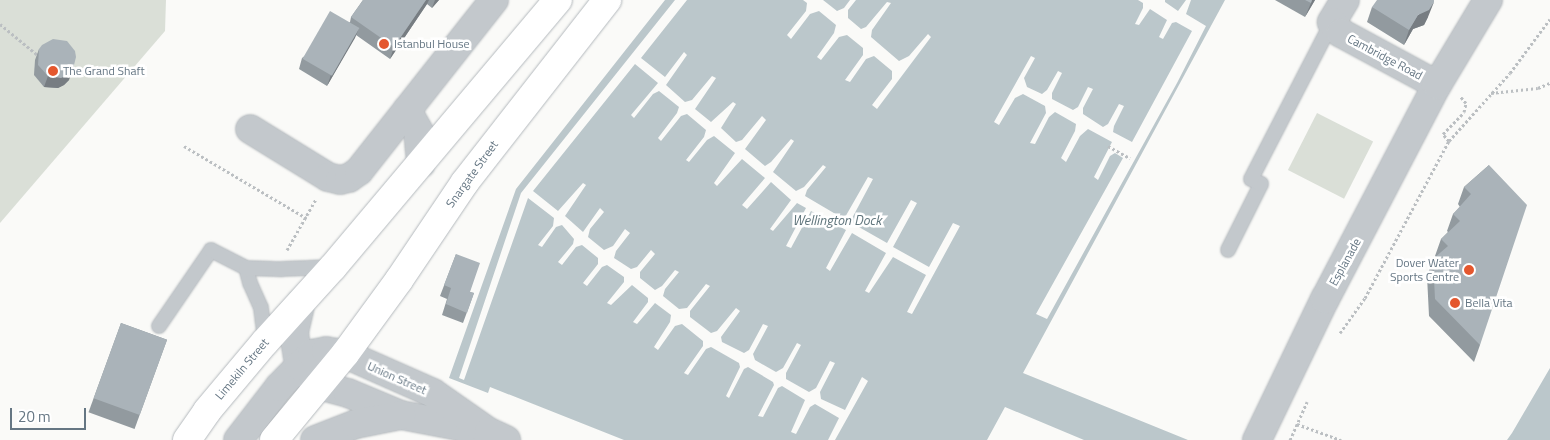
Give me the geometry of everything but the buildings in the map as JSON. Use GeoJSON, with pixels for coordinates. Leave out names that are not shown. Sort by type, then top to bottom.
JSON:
{"type":"FeatureCollection","features":[{"type":"Feature","properties":{"kind":"highway"},"geometry":{"type":"LineString","coordinates":[[301,302],[421,164],[558,0]]}},
{"type":"Feature","properties":{"kind":"highway","name":"Snargate Street"},"geometry":{"type":"LineString","coordinates":[[318,384],[345,354],[399,280],[465,182],[607,0]]}},
{"type":"Feature","properties":{"kind":"highway","name":"Limekiln Street"},"geometry":{"type":"LineString","coordinates":[[187,440],[207,412],[301,302]]}},
{"type":"Feature","properties":{"kind":"highway"},"geometry":{"type":"LineString","coordinates":[[274,440],[318,384]]}},
{"type":"Feature","properties":{"kind":"street"},"geometry":{"type":"LineString","coordinates":[[250,129],[328,177],[340,180],[349,178],[359,171],[494,0]]}},
{"type":"Feature","properties":{"kind":"street","name":"Esplanade"},"geometry":{"type":"LineString","coordinates":[[1257,440],[1325,299],[1437,85],[1488,0]]}},
{"type":"Feature","properties":{"kind":"street","name":"Cambridge Road"},"geometry":{"type":"LineString","coordinates":[[1338,11],[1341,33],[1437,85]]}},
{"type":"Feature","properties":{"kind":"street"},"geometry":{"type":"LineString","coordinates":[[407,110],[418,130],[421,164]]}},
{"type":"Feature","properties":{"kind":"street"},"geometry":{"type":"LineString","coordinates":[[299,366],[294,333],[301,302]]}},
{"type":"Feature","properties":{"kind":"street","name":"Union Street"},"geometry":{"type":"LineString","coordinates":[[238,440],[279,387],[299,366],[312,354],[326,351],[345,354],[432,393],[497,436]]}},
{"type":"Feature","properties":{"kind":"street","name":"Union Street"},"geometry":{"type":"LineString","coordinates":[[299,366],[318,384],[348,392],[401,415],[497,436]]}},
{"type":"Feature","properties":{"kind":"street","name":"Union Street"},"geometry":{"type":"LineString","coordinates":[[315,440],[356,424],[401,415]]}},
{"type":"Feature","properties":{"kind":"lane"},"geometry":{"type":"LineString","coordinates":[[1228,250],[1261,184],[1251,179],[1338,11]]}},
{"type":"Feature","properties":{"kind":"lane"},"geometry":{"type":"LineString","coordinates":[[159,326],[211,250],[246,268],[333,267]]}},
{"type":"Feature","properties":{"kind":"lane"},"geometry":{"type":"LineString","coordinates":[[246,268],[250,283],[261,308],[265,342]]}},
{"type":"Feature","properties":{"kind":"path"},"geometry":{"type":"LineString","coordinates":[[1336,339],[1365,298],[1449,141],[1490,93],[1510,73],[1550,19]]}},
{"type":"Feature","properties":{"kind":"path"},"geometry":{"type":"LineString","coordinates":[[0,24],[46,61]]}},
{"type":"Feature","properties":{"kind":"path"},"geometry":{"type":"LineString","coordinates":[[1490,93],[1538,88],[1550,83]]}},
{"type":"Feature","properties":{"kind":"path"},"geometry":{"type":"LineString","coordinates":[[184,146],[306,218]]}},
{"type":"Feature","properties":{"kind":"path"},"geometry":{"type":"LineString","coordinates":[[1108,146],[1130,158]]}},
{"type":"Feature","properties":{"kind":"path"},"geometry":{"type":"LineString","coordinates":[[271,268],[286,253],[328,177]]}},
{"type":"Feature","properties":{"kind":"path"},"geometry":{"type":"LineString","coordinates":[[1298,424],[1341,440]]}},
{"type":"Feature","properties":{"kind":"shaded area"},"geometry":{"type":"Polygon","coordinates":[[[0,0],[166,0],[165,31],[0,223],[0,0]]]}},
{"type":"Feature","properties":{"kind":"shaded area"},"geometry":{"type":"Polygon","coordinates":[[[1317,113],[1373,142],[1344,199],[1288,170],[1317,113]]]}},
{"type":"Feature","properties":{"kind":"water","name":"Wellington Dock"},"geometry":{"type":"Polygon","coordinates":[[[665,0],[1225,0],[1023,373],[1188,440],[1084,440],[1005,407],[987,440],[624,440],[490,387],[488,393],[449,378],[516,189],[665,0]]]}},
{"type":"Feature","properties":{"kind":"water"},"geometry":{"type":"Polygon","coordinates":[[[1550,368],[1550,440],[1507,440],[1512,433],[1550,368]]]}},
{"type":"Feature","properties":{"kind":"pier"},"geometry":{"type":"Polygon","coordinates":[[[675,0],[687,0],[641,58],[665,77],[684,52],[687,55],[666,85],[685,102],[692,100],[712,76],[716,78],[695,109],[711,122],[733,102],[736,104],[721,128],[736,142],[742,140],[762,116],[766,120],[745,149],[765,166],[771,162],[791,139],[794,141],[773,172],[796,191],[804,187],[823,165],[826,167],[807,190],[805,196],[844,219],[868,177],[873,179],[850,222],[887,243],[911,200],[917,203],[893,247],[929,267],[953,223],[960,226],[912,314],[907,312],[926,275],[893,257],[869,293],[865,291],[886,253],[852,233],[830,271],[826,268],[846,230],[811,211],[791,248],[786,246],[806,208],[797,203],[773,231],[770,229],[791,200],[771,182],[747,209],[742,205],[765,178],[742,159],[717,186],[714,183],[735,153],[714,136],[707,140],[689,162],[686,160],[704,137],[706,130],[687,114],[681,116],[661,141],[658,138],[677,113],[679,107],[659,91],[653,94],[634,118],[631,115],[658,83],[635,64],[533,191],[558,211],[583,183],[586,185],[565,216],[583,232],[600,208],[604,212],[590,229],[588,237],[604,250],[613,246],[625,229],[630,233],[616,251],[614,258],[631,269],[637,267],[651,250],[655,254],[640,272],[640,278],[655,290],[662,286],[675,270],[679,272],[665,289],[663,296],[679,309],[687,308],[706,284],[710,286],[690,311],[690,317],[711,333],[717,331],[736,308],[740,311],[721,337],[722,342],[744,353],[749,350],[763,324],[768,326],[753,354],[755,360],[776,372],[783,368],[797,343],[801,345],[786,373],[786,379],[809,392],[816,388],[830,361],[835,363],[820,392],[821,399],[845,410],[862,377],[868,381],[835,440],[828,440],[839,418],[815,404],[810,407],[796,434],[791,432],[805,400],[782,386],[778,388],[763,417],[758,416],[774,385],[773,382],[748,367],[744,369],[729,398],[726,396],[740,367],[739,363],[711,347],[706,349],[688,375],[684,373],[703,346],[703,341],[682,324],[675,326],[658,350],[654,347],[670,322],[671,315],[655,303],[637,324],[633,322],[648,302],[648,298],[632,285],[611,305],[607,303],[624,282],[624,277],[607,265],[602,267],[587,286],[583,283],[598,264],[598,258],[582,245],[576,247],[562,265],[558,262],[573,244],[574,239],[562,225],[556,227],[542,247],[538,245],[553,226],[554,218],[528,198],[464,380],[459,378],[521,193],[675,0]]]}},
{"type":"Feature","properties":{"kind":"pier"},"geometry":{"type":"Polygon","coordinates":[[[803,0],[823,0],[837,11],[844,8],[850,0],[856,0],[848,10],[848,18],[861,29],[866,27],[887,2],[891,3],[872,30],[871,37],[899,61],[909,56],[928,34],[931,37],[877,109],[872,105],[892,79],[892,71],[874,56],[866,59],[850,82],[845,80],[863,55],[863,48],[847,35],[839,37],[821,60],[817,57],[834,33],[836,25],[819,11],[810,14],[791,39],[787,35],[806,11],[807,3],[803,0]]]}},
{"type":"Feature","properties":{"kind":"pier"},"geometry":{"type":"Polygon","coordinates":[[[1138,0],[1165,0],[1165,2],[1178,11],[1186,0],[1191,0],[1186,14],[1206,26],[1177,83],[1047,319],[1036,314],[1123,158],[1115,153],[1110,156],[1098,180],[1094,177],[1112,142],[1088,129],[1080,136],[1066,162],[1061,158],[1075,131],[1076,124],[1055,112],[1049,117],[1035,144],[1030,143],[1046,113],[1045,106],[1023,94],[1015,98],[999,125],[994,122],[1031,56],[1035,58],[1024,78],[1027,87],[1042,94],[1047,90],[1058,71],[1062,73],[1052,93],[1052,99],[1073,110],[1078,107],[1088,87],[1093,89],[1083,108],[1083,114],[1103,127],[1108,124],[1119,104],[1124,106],[1113,132],[1132,142],[1192,31],[1176,22],[1172,23],[1163,39],[1159,37],[1167,20],[1150,9],[1139,25],[1135,24],[1143,8],[1143,3],[1138,0]]]}},
{"type":"Feature","properties":{"kind":"place","name":"Istanbul House"},"geometry":{"type":"Point","coordinates":[384,44]}},
{"type":"Feature","properties":{"kind":"place","name":"The Grand Shaft"},"geometry":{"type":"Point","coordinates":[53,71]}},
{"type":"Feature","properties":{"kind":"place","name":"Dover Water Sports Centre"},"geometry":{"type":"Point","coordinates":[1469,270]}},
{"type":"Feature","properties":{"kind":"place","name":"Bella Vita"},"geometry":{"type":"Point","coordinates":[1455,303]}}]}
